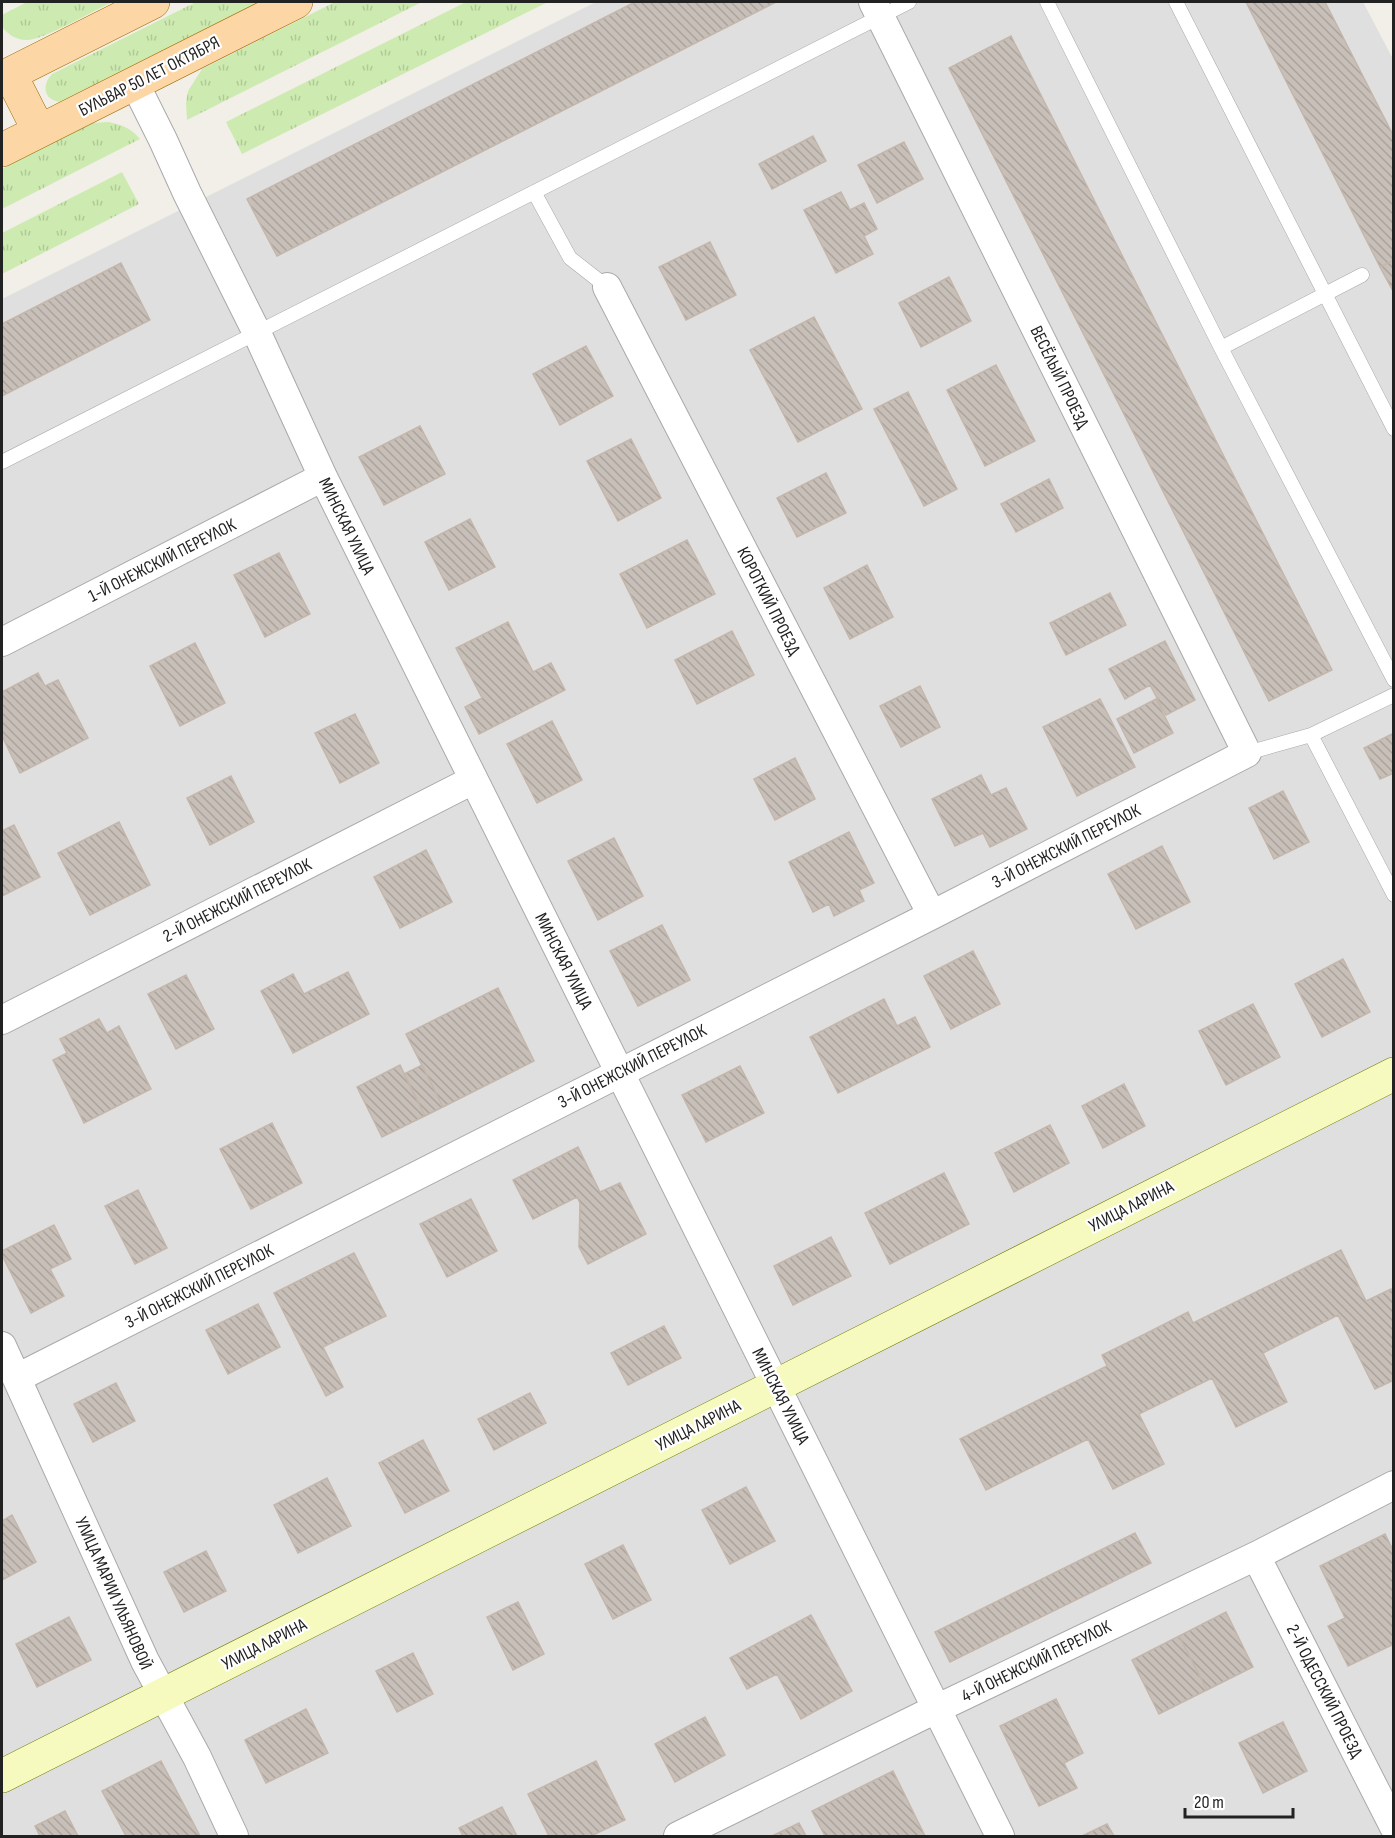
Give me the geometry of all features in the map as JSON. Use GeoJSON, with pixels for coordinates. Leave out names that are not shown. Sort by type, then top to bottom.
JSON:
{"type":"FeatureCollection","features":[{"type":"Feature","properties":{"kind":"main road"},"geometry":{"type":"LineString","coordinates":[[39,131],[4,75],[153,2]]}},
{"type":"Feature","properties":{"kind":"main road","name":"БУЛЬВАР 50 ЛЕТ ОКТЯБРЯ"},"geometry":{"type":"LineString","coordinates":[[2,150],[296,2]]}},
{"type":"Feature","properties":{"kind":"street","name":"ВЕСЁЛЫЙ ПРОЕЗД"},"geometry":{"type":"LineString","coordinates":[[877,9],[1247,753]]}},
{"type":"Feature","properties":{"kind":"street","name":"МИНСКАЯ УЛИЦА"},"geometry":{"type":"LineString","coordinates":[[134,82],[257,333],[323,477],[1000,1836]]}},
{"type":"Feature","properties":{"kind":"street","name":"КОРОТКИЙ ПРОЕЗД"},"geometry":{"type":"LineString","coordinates":[[607,288],[932,915]]}},
{"type":"Feature","properties":{"kind":"street","name":"1-Й ОНЕЖСКИЙ ПЕРЕУЛОК"},"geometry":{"type":"LineString","coordinates":[[2,642],[323,477]]}},
{"type":"Feature","properties":{"kind":"street","name":"3-Й ОНЕЖСКИЙ ПЕРЕУЛОК"},"geometry":{"type":"LineString","coordinates":[[17,1378],[1247,753]]}},
{"type":"Feature","properties":{"kind":"street","name":"2-Й ОНЕЖСКИЙ ПЕРЕУЛОК"},"geometry":{"type":"LineString","coordinates":[[2,1020],[473,780]]}},
{"type":"Feature","properties":{"kind":"street","name":"УЛИЦА ЛАРИНА"},"geometry":{"type":"LineString","coordinates":[[2,1776],[1394,1074]]}},
{"type":"Feature","properties":{"kind":"street","name":"УЛИЦА МАРИИ УЛЬЯНОВОЙ"},"geometry":{"type":"LineString","coordinates":[[2,1346],[145,1661],[197,1757],[234,1836]]}},
{"type":"Feature","properties":{"kind":"street","name":"4-Й ОНЕЖСКИЙ ПЕРЕУЛОК"},"geometry":{"type":"LineString","coordinates":[[678,1836],[936,1709],[1256,1556],[1394,1485]]}},
{"type":"Feature","properties":{"kind":"street","name":"2-Й ОДЕССКИЙ ПРОЕЗД"},"geometry":{"type":"LineString","coordinates":[[1256,1556],[1394,1827]]}},
{"type":"Feature","properties":{"kind":"lane"},"geometry":{"type":"LineString","coordinates":[[2,462],[534,192],[877,9],[909,2]]}},
{"type":"Feature","properties":{"kind":"lane"},"geometry":{"type":"LineString","coordinates":[[1047,2],[1221,348],[1394,680]]}},
{"type":"Feature","properties":{"kind":"lane"},"geometry":{"type":"LineString","coordinates":[[1176,2],[1394,429]]}},
{"type":"Feature","properties":{"kind":"lane"},"geometry":{"type":"LineString","coordinates":[[534,192],[570,258],[607,288]]}},
{"type":"Feature","properties":{"kind":"lane"},"geometry":{"type":"LineString","coordinates":[[1221,348],[1362,275]]}},
{"type":"Feature","properties":{"kind":"lane"},"geometry":{"type":"LineString","coordinates":[[1247,753],[1311,735],[1394,695]]}},
{"type":"Feature","properties":{"kind":"lane"},"geometry":{"type":"LineString","coordinates":[[1311,735],[1394,895]]}},
{"type":"Feature","properties":{"kind":"shaded area"},"geometry":{"type":"Polygon","coordinates":[[[596,2],[1363,2],[1394,61],[1393,1836],[2,1836],[2,299],[596,2]]]}},
{"type":"Feature","properties":{"kind":"green space"},"geometry":{"type":"Polygon","coordinates":[[[27,2],[112,2],[44,36],[22,40],[12,36],[2,27],[2,15],[27,2]]]}},
{"type":"Feature","properties":{"kind":"green space"},"geometry":{"type":"Polygon","coordinates":[[[196,2],[262,2],[60,102],[48,95],[45,87],[52,74],[196,2]]]}},
{"type":"Feature","properties":{"kind":"green space"},"geometry":{"type":"Polygon","coordinates":[[[335,2],[422,2],[187,120],[188,91],[202,69],[335,2]]]}},
{"type":"Feature","properties":{"kind":"green space"},"geometry":{"type":"Polygon","coordinates":[[[466,2],[548,2],[242,154],[226,122],[466,2]]]}},
{"type":"Feature","properties":{"kind":"green space"},"geometry":{"type":"Polygon","coordinates":[[[109,122],[126,127],[140,139],[2,209],[2,169],[91,123],[109,122]]]}},
{"type":"Feature","properties":{"kind":"green space"},"geometry":{"type":"Polygon","coordinates":[[[122,172],[139,204],[2,274],[2,233],[122,172]]]}},
{"type":"Feature","properties":{"kind":"building"},"geometry":{"type":"Polygon","coordinates":[[[635,2],[776,2],[277,256],[247,199],[635,2]]]}},
{"type":"Feature","properties":{"kind":"building"},"geometry":{"type":"Polygon","coordinates":[[[1246,2],[1325,2],[1394,137],[1394,260],[1380,267],[1246,2]]]}},
{"type":"Feature","properties":{"kind":"building"},"geometry":{"type":"Polygon","coordinates":[[[1011,36],[1332,670],[1269,701],[949,68],[1011,36]]]}},
{"type":"Feature","properties":{"kind":"building"},"geometry":{"type":"Polygon","coordinates":[[[813,136],[826,161],[772,189],[759,164],[813,136]]]}},
{"type":"Feature","properties":{"kind":"building"},"geometry":{"type":"Polygon","coordinates":[[[904,142],[923,179],[877,203],[858,165],[904,142]]]}},
{"type":"Feature","properties":{"kind":"building"},"geometry":{"type":"Polygon","coordinates":[[[841,192],[850,210],[864,203],[877,229],[864,236],[873,254],[836,273],[804,210],[841,192]]]}},
{"type":"Feature","properties":{"kind":"building"},"geometry":{"type":"Polygon","coordinates":[[[710,242],[736,295],[686,320],[659,267],[710,242]]]}},
{"type":"Feature","properties":{"kind":"building"},"geometry":{"type":"Polygon","coordinates":[[[1394,260],[1394,293],[1380,267],[1394,260]]]}},
{"type":"Feature","properties":{"kind":"building"},"geometry":{"type":"Polygon","coordinates":[[[121,263],[150,320],[2,396],[2,324],[121,263]]]}},
{"type":"Feature","properties":{"kind":"building"},"geometry":{"type":"Polygon","coordinates":[[[949,277],[971,321],[921,347],[899,303],[949,277]]]}},
{"type":"Feature","properties":{"kind":"building"},"geometry":{"type":"Polygon","coordinates":[[[814,317],[862,409],[798,442],[750,350],[814,317]]]}},
{"type":"Feature","properties":{"kind":"building"},"geometry":{"type":"Polygon","coordinates":[[[586,346],[613,396],[560,425],[533,374],[586,346]]]}},
{"type":"Feature","properties":{"kind":"building"},"geometry":{"type":"Polygon","coordinates":[[[996,365],[1035,441],[985,466],[947,390],[996,365]]]}},
{"type":"Feature","properties":{"kind":"building"},"geometry":{"type":"Polygon","coordinates":[[[908,392],[957,489],[924,506],[874,409],[908,392]]]}},
{"type":"Feature","properties":{"kind":"building"},"geometry":{"type":"Polygon","coordinates":[[[420,426],[445,474],[384,505],[359,457],[420,426]]]}},
{"type":"Feature","properties":{"kind":"building"},"geometry":{"type":"Polygon","coordinates":[[[631,439],[661,498],[618,521],[587,461],[631,439]]]}},
{"type":"Feature","properties":{"kind":"building"},"geometry":{"type":"Polygon","coordinates":[[[826,473],[846,513],[797,537],[777,498],[826,473]]]}},
{"type":"Feature","properties":{"kind":"building"},"geometry":{"type":"Polygon","coordinates":[[[1049,479],[1063,508],[1016,532],[1001,504],[1049,479]]]}},
{"type":"Feature","properties":{"kind":"building"},"geometry":{"type":"Polygon","coordinates":[[[470,519],[495,567],[449,590],[425,542],[470,519]]]}},
{"type":"Feature","properties":{"kind":"building"},"geometry":{"type":"Polygon","coordinates":[[[687,540],[715,594],[647,628],[620,574],[687,540]]]}},
{"type":"Feature","properties":{"kind":"building"},"geometry":{"type":"Polygon","coordinates":[[[279,553],[310,614],[265,637],[234,575],[279,553]]]}},
{"type":"Feature","properties":{"kind":"building"},"geometry":{"type":"Polygon","coordinates":[[[867,565],[893,617],[850,639],[824,588],[867,565]]]}},
{"type":"Feature","properties":{"kind":"building"},"geometry":{"type":"Polygon","coordinates":[[[1110,593],[1126,625],[1066,655],[1050,623],[1110,593]]]}},
{"type":"Feature","properties":{"kind":"building"},"geometry":{"type":"Polygon","coordinates":[[[508,622],[533,672],[551,663],[565,690],[479,734],[465,707],[482,698],[456,648],[508,622]]]}},
{"type":"Feature","properties":{"kind":"building"},"geometry":{"type":"Polygon","coordinates":[[[732,631],[754,675],[697,704],[675,660],[732,631]]]}},
{"type":"Feature","properties":{"kind":"building"},"geometry":{"type":"Polygon","coordinates":[[[1165,641],[1195,700],[1166,715],[1150,685],[1125,699],[1109,669],[1165,641]]]}},
{"type":"Feature","properties":{"kind":"building"},"geometry":{"type":"Polygon","coordinates":[[[195,643],[225,703],[180,726],[150,666],[195,643]]]}},
{"type":"Feature","properties":{"kind":"building"},"geometry":{"type":"Polygon","coordinates":[[[38,673],[45,686],[58,680],[88,738],[20,773],[2,736],[2,692],[38,673]]]}},
{"type":"Feature","properties":{"kind":"building"},"geometry":{"type":"Polygon","coordinates":[[[920,686],[940,727],[901,747],[880,706],[920,686]]]}},
{"type":"Feature","properties":{"kind":"building"},"geometry":{"type":"Polygon","coordinates":[[[1100,699],[1135,767],[1077,796],[1043,727],[1100,699]]]}},
{"type":"Feature","properties":{"kind":"building"},"geometry":{"type":"Polygon","coordinates":[[[1156,699],[1173,733],[1134,753],[1117,719],[1156,699]]]}},
{"type":"Feature","properties":{"kind":"building"},"geometry":{"type":"Polygon","coordinates":[[[355,714],[379,763],[340,783],[315,733],[355,714]]]}},
{"type":"Feature","properties":{"kind":"building"},"geometry":{"type":"Polygon","coordinates":[[[552,721],[582,780],[537,803],[507,744],[552,721]]]}},
{"type":"Feature","properties":{"kind":"building"},"geometry":{"type":"Polygon","coordinates":[[[1394,733],[1394,773],[1380,779],[1364,748],[1394,733]]]}},
{"type":"Feature","properties":{"kind":"building"},"geometry":{"type":"Polygon","coordinates":[[[795,758],[815,799],[775,820],[754,779],[795,758]]]}},
{"type":"Feature","properties":{"kind":"building"},"geometry":{"type":"Polygon","coordinates":[[[981,775],[991,795],[1006,788],[1027,829],[990,847],[983,833],[955,846],[932,799],[981,775]]]}},
{"type":"Feature","properties":{"kind":"building"},"geometry":{"type":"Polygon","coordinates":[[[231,776],[254,822],[210,845],[187,798],[231,776]]]}},
{"type":"Feature","properties":{"kind":"building"},"geometry":{"type":"Polygon","coordinates":[[[1283,791],[1309,842],[1274,859],[1249,808],[1283,791]]]}},
{"type":"Feature","properties":{"kind":"building"},"geometry":{"type":"Polygon","coordinates":[[[119,822],[150,885],[90,915],[58,853],[119,822]]]}},
{"type":"Feature","properties":{"kind":"building"},"geometry":{"type":"Polygon","coordinates":[[[14,825],[40,877],[2,896],[2,831],[14,825]]]}},
{"type":"Feature","properties":{"kind":"building"},"geometry":{"type":"Polygon","coordinates":[[[849,832],[874,883],[859,890],[864,901],[834,916],[829,904],[813,912],[789,862],[849,832]]]}},
{"type":"Feature","properties":{"kind":"building"},"geometry":{"type":"Polygon","coordinates":[[[614,838],[643,896],[598,920],[568,861],[614,838]]]}},
{"type":"Feature","properties":{"kind":"building"},"geometry":{"type":"Polygon","coordinates":[[[1162,846],[1190,902],[1136,929],[1108,874],[1162,846]]]}},
{"type":"Feature","properties":{"kind":"building"},"geometry":{"type":"Polygon","coordinates":[[[426,850],[452,902],[400,928],[374,877],[426,850]]]}},
{"type":"Feature","properties":{"kind":"building"},"geometry":{"type":"Polygon","coordinates":[[[662,925],[690,980],[638,1006],[610,951],[662,925]]]}},
{"type":"Feature","properties":{"kind":"building"},"geometry":{"type":"Polygon","coordinates":[[[973,951],[1000,1004],[951,1029],[924,976],[973,951]]]}},
{"type":"Feature","properties":{"kind":"building"},"geometry":{"type":"Polygon","coordinates":[[[1343,959],[1370,1012],[1322,1037],[1295,984],[1343,959]]]}},
{"type":"Feature","properties":{"kind":"building"},"geometry":{"type":"Polygon","coordinates":[[[348,972],[369,1014],[293,1053],[261,991],[293,974],[304,994],[348,972]]]}},
{"type":"Feature","properties":{"kind":"building"},"geometry":{"type":"Polygon","coordinates":[[[186,975],[214,1029],[176,1049],[148,994],[186,975]]]}},
{"type":"Feature","properties":{"kind":"building"},"geometry":{"type":"Polygon","coordinates":[[[498,988],[534,1061],[443,1107],[406,1034],[498,988]]]}},
{"type":"Feature","properties":{"kind":"building"},"geometry":{"type":"Polygon","coordinates":[[[884,999],[897,1026],[915,1017],[930,1047],[838,1093],[810,1037],[884,999]]]}},
{"type":"Feature","properties":{"kind":"building"},"geometry":{"type":"Polygon","coordinates":[[[1253,1004],[1280,1057],[1226,1085],[1199,1031],[1253,1004]]]}},
{"type":"Feature","properties":{"kind":"building"},"geometry":{"type":"Polygon","coordinates":[[[99,1019],[107,1033],[119,1026],[151,1089],[84,1123],[53,1060],[67,1053],[60,1039],[99,1019]]]}},
{"type":"Feature","properties":{"kind":"building"},"geometry":{"type":"Polygon","coordinates":[[[400,1065],[425,1116],[382,1137],[357,1087],[400,1065]]]}},
{"type":"Feature","properties":{"kind":"building"},"geometry":{"type":"Polygon","coordinates":[[[422,1065],[443,1107],[425,1116],[404,1074],[422,1065]]]}},
{"type":"Feature","properties":{"kind":"building"},"geometry":{"type":"Polygon","coordinates":[[[740,1066],[764,1113],[706,1142],[682,1095],[740,1066]]]}},
{"type":"Feature","properties":{"kind":"building"},"geometry":{"type":"Polygon","coordinates":[[[1124,1084],[1145,1126],[1103,1148],[1082,1106],[1124,1084]]]}},
{"type":"Feature","properties":{"kind":"building"},"geometry":{"type":"Polygon","coordinates":[[[272,1123],[302,1183],[251,1209],[220,1149],[272,1123]]]}},
{"type":"Feature","properties":{"kind":"building"},"geometry":{"type":"Polygon","coordinates":[[[1050,1125],[1069,1163],[1014,1192],[995,1153],[1050,1125]]]}},
{"type":"Feature","properties":{"kind":"building"},"geometry":{"type":"Polygon","coordinates":[[[578,1147],[600,1192],[620,1183],[646,1234],[588,1264],[579,1247],[580,1203],[577,1197],[533,1219],[513,1180],[578,1147]]]}},
{"type":"Feature","properties":{"kind":"building"},"geometry":{"type":"Polygon","coordinates":[[[944,1173],[969,1224],[890,1264],[865,1213],[944,1173]]]}},
{"type":"Feature","properties":{"kind":"building"},"geometry":{"type":"Polygon","coordinates":[[[138,1190],[167,1248],[135,1264],[105,1206],[138,1190]]]}},
{"type":"Feature","properties":{"kind":"building"},"geometry":{"type":"Polygon","coordinates":[[[471,1199],[497,1251],[447,1277],[420,1224],[471,1199]]]}},
{"type":"Feature","properties":{"kind":"building"},"geometry":{"type":"Polygon","coordinates":[[[54,1225],[71,1259],[50,1269],[64,1296],[31,1313],[2,1251],[54,1225]]]}},
{"type":"Feature","properties":{"kind":"building"},"geometry":{"type":"Polygon","coordinates":[[[831,1237],[851,1276],[793,1305],[774,1266],[831,1237]]]}},
{"type":"Feature","properties":{"kind":"building"},"geometry":{"type":"Polygon","coordinates":[[[1341,1250],[1366,1301],[1391,1289],[1394,1294],[1394,1380],[1375,1389],[1338,1315],[1263,1353],[1287,1402],[1236,1427],[1212,1378],[1139,1414],[1164,1464],[1113,1489],[1088,1439],[986,1490],[960,1439],[1107,1366],[1102,1355],[1188,1312],[1193,1323],[1341,1250]]]}},
{"type":"Feature","properties":{"kind":"building"},"geometry":{"type":"Polygon","coordinates":[[[354,1253],[386,1316],[323,1347],[343,1387],[326,1396],[274,1293],[354,1253]]]}},
{"type":"Feature","properties":{"kind":"building"},"geometry":{"type":"Polygon","coordinates":[[[258,1304],[280,1347],[228,1374],[206,1330],[258,1304]]]}},
{"type":"Feature","properties":{"kind":"building"},"geometry":{"type":"Polygon","coordinates":[[[664,1326],[681,1358],[628,1385],[611,1353],[664,1326]]]}},
{"type":"Feature","properties":{"kind":"building"},"geometry":{"type":"Polygon","coordinates":[[[116,1383],[135,1421],[93,1442],[74,1404],[116,1383]]]}},
{"type":"Feature","properties":{"kind":"building"},"geometry":{"type":"Polygon","coordinates":[[[530,1393],[546,1423],[494,1450],[478,1419],[530,1393]]]}},
{"type":"Feature","properties":{"kind":"building"},"geometry":{"type":"Polygon","coordinates":[[[423,1440],[449,1491],[405,1513],[379,1463],[423,1440]]]}},
{"type":"Feature","properties":{"kind":"building"},"geometry":{"type":"Polygon","coordinates":[[[327,1478],[351,1526],[298,1553],[274,1505],[327,1478]]]}},
{"type":"Feature","properties":{"kind":"building"},"geometry":{"type":"Polygon","coordinates":[[[746,1487],[775,1541],[730,1564],[702,1510],[746,1487]]]}},
{"type":"Feature","properties":{"kind":"building"},"geometry":{"type":"Polygon","coordinates":[[[12,1515],[36,1562],[2,1580],[2,1521],[12,1515]]]}},
{"type":"Feature","properties":{"kind":"building"},"geometry":{"type":"Polygon","coordinates":[[[1135,1533],[1151,1563],[950,1662],[935,1632],[1135,1533]]]}},
{"type":"Feature","properties":{"kind":"building"},"geometry":{"type":"Polygon","coordinates":[[[1385,1534],[1394,1552],[1394,1644],[1348,1666],[1328,1626],[1345,1618],[1320,1566],[1385,1534]]]}},
{"type":"Feature","properties":{"kind":"building"},"geometry":{"type":"Polygon","coordinates":[[[623,1545],[651,1600],[613,1619],[585,1564],[623,1545]]]}},
{"type":"Feature","properties":{"kind":"building"},"geometry":{"type":"Polygon","coordinates":[[[206,1551],[226,1591],[184,1612],[164,1572],[206,1551]]]}},
{"type":"Feature","properties":{"kind":"building"},"geometry":{"type":"Polygon","coordinates":[[[518,1602],[544,1654],[513,1670],[487,1617],[518,1602]]]}},
{"type":"Feature","properties":{"kind":"building"},"geometry":{"type":"Polygon","coordinates":[[[1226,1612],[1253,1667],[1207,1690],[1179,1636],[1226,1612]]]}},
{"type":"Feature","properties":{"kind":"building"},"geometry":{"type":"Polygon","coordinates":[[[811,1615],[852,1691],[801,1719],[777,1674],[747,1689],[730,1658],[811,1615]]]}},
{"type":"Feature","properties":{"kind":"building"},"geometry":{"type":"Polygon","coordinates":[[[69,1617],[91,1660],[37,1687],[16,1644],[69,1617]]]}},
{"type":"Feature","properties":{"kind":"building"},"geometry":{"type":"Polygon","coordinates":[[[1179,1636],[1207,1690],[1159,1714],[1132,1660],[1179,1636]]]}},
{"type":"Feature","properties":{"kind":"building"},"geometry":{"type":"Polygon","coordinates":[[[413,1653],[433,1694],[397,1712],[376,1671],[413,1653]]]}},
{"type":"Feature","properties":{"kind":"building"},"geometry":{"type":"Polygon","coordinates":[[[1056,1699],[1083,1753],[1064,1763],[1077,1788],[1039,1806],[1000,1726],[1056,1699]]]}},
{"type":"Feature","properties":{"kind":"building"},"geometry":{"type":"Polygon","coordinates":[[[306,1709],[328,1753],[266,1783],[245,1740],[306,1709]]]}},
{"type":"Feature","properties":{"kind":"building"},"geometry":{"type":"Polygon","coordinates":[[[705,1717],[725,1755],[675,1782],[655,1744],[705,1717]]]}},
{"type":"Feature","properties":{"kind":"building"},"geometry":{"type":"Polygon","coordinates":[[[1283,1722],[1307,1771],[1263,1793],[1239,1743],[1283,1722]]]}},
{"type":"Feature","properties":{"kind":"building"},"geometry":{"type":"Polygon","coordinates":[[[161,1761],[200,1836],[126,1836],[102,1791],[161,1761]]]}},
{"type":"Feature","properties":{"kind":"building"},"geometry":{"type":"Polygon","coordinates":[[[596,1761],[625,1820],[591,1836],[549,1836],[528,1794],[596,1761]]]}},
{"type":"Feature","properties":{"kind":"building"},"geometry":{"type":"Polygon","coordinates":[[[893,1771],[925,1836],[825,1836],[812,1811],[893,1771]]]}},
{"type":"Feature","properties":{"kind":"building"},"geometry":{"type":"Polygon","coordinates":[[[502,1807],[517,1836],[463,1836],[459,1828],[502,1807]]]}},
{"type":"Feature","properties":{"kind":"building"},"geometry":{"type":"Polygon","coordinates":[[[65,1811],[78,1836],[40,1836],[35,1826],[65,1811]]]}},
{"type":"Feature","properties":{"kind":"building"},"geometry":{"type":"Polygon","coordinates":[[[799,1823],[806,1836],[772,1836],[799,1823]]]}},
{"type":"Feature","properties":{"kind":"building"},"geometry":{"type":"Polygon","coordinates":[[[1107,1824],[1114,1836],[1082,1836],[1107,1824]]]}}]}
